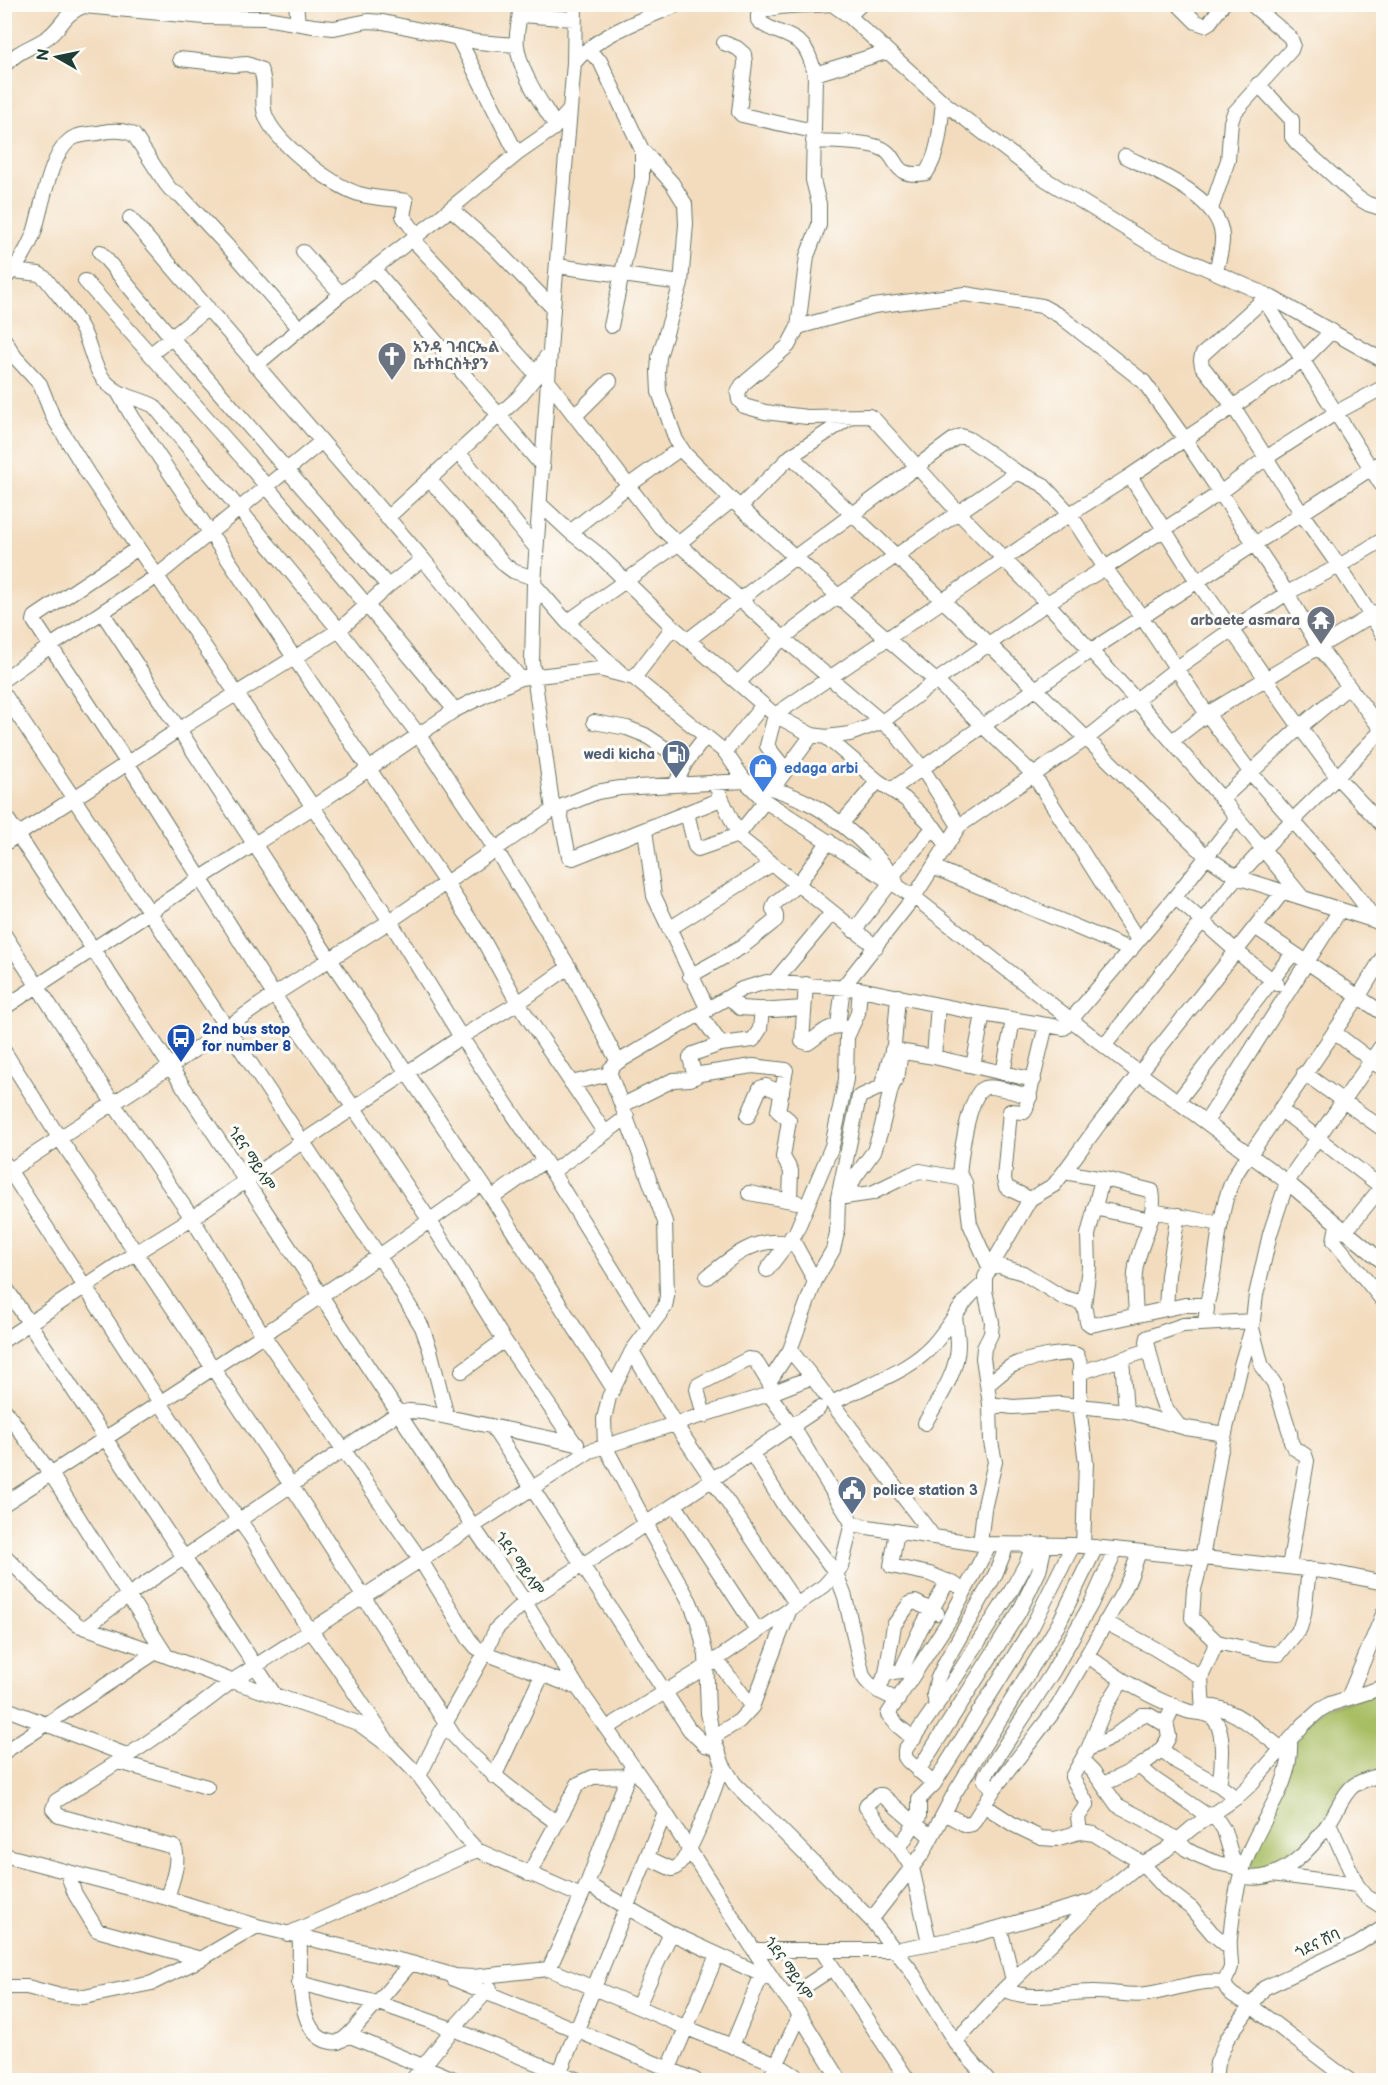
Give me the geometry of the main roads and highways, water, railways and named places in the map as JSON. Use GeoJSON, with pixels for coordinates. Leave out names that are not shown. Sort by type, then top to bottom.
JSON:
{"type":"FeatureCollection","features":[{"type":"Feature","properties":{"kind":"place","name":"አንዳ ገብርኤል ቤተክርስትያን"},"geometry":{"type":"Point","coordinates":[392,382]}},
{"type":"Feature","properties":{"kind":"place","name":"arbaete asmara"},"geometry":{"type":"Point","coordinates":[1321,646]}},
{"type":"Feature","properties":{"kind":"place","name":"wedi kicha"},"geometry":{"type":"Point","coordinates":[676,780]}},
{"type":"Feature","properties":{"kind":"place","name":"edaga arbi"},"geometry":{"type":"Point","coordinates":[763,794]}},
{"type":"Feature","properties":{"kind":"place","name":"2nd bus stop for number 8"},"geometry":{"type":"Point","coordinates":[181,1064]}},
{"type":"Feature","properties":{"kind":"place","name":"police station 3"},"geometry":{"type":"Point","coordinates":[852,1516]}}]}
